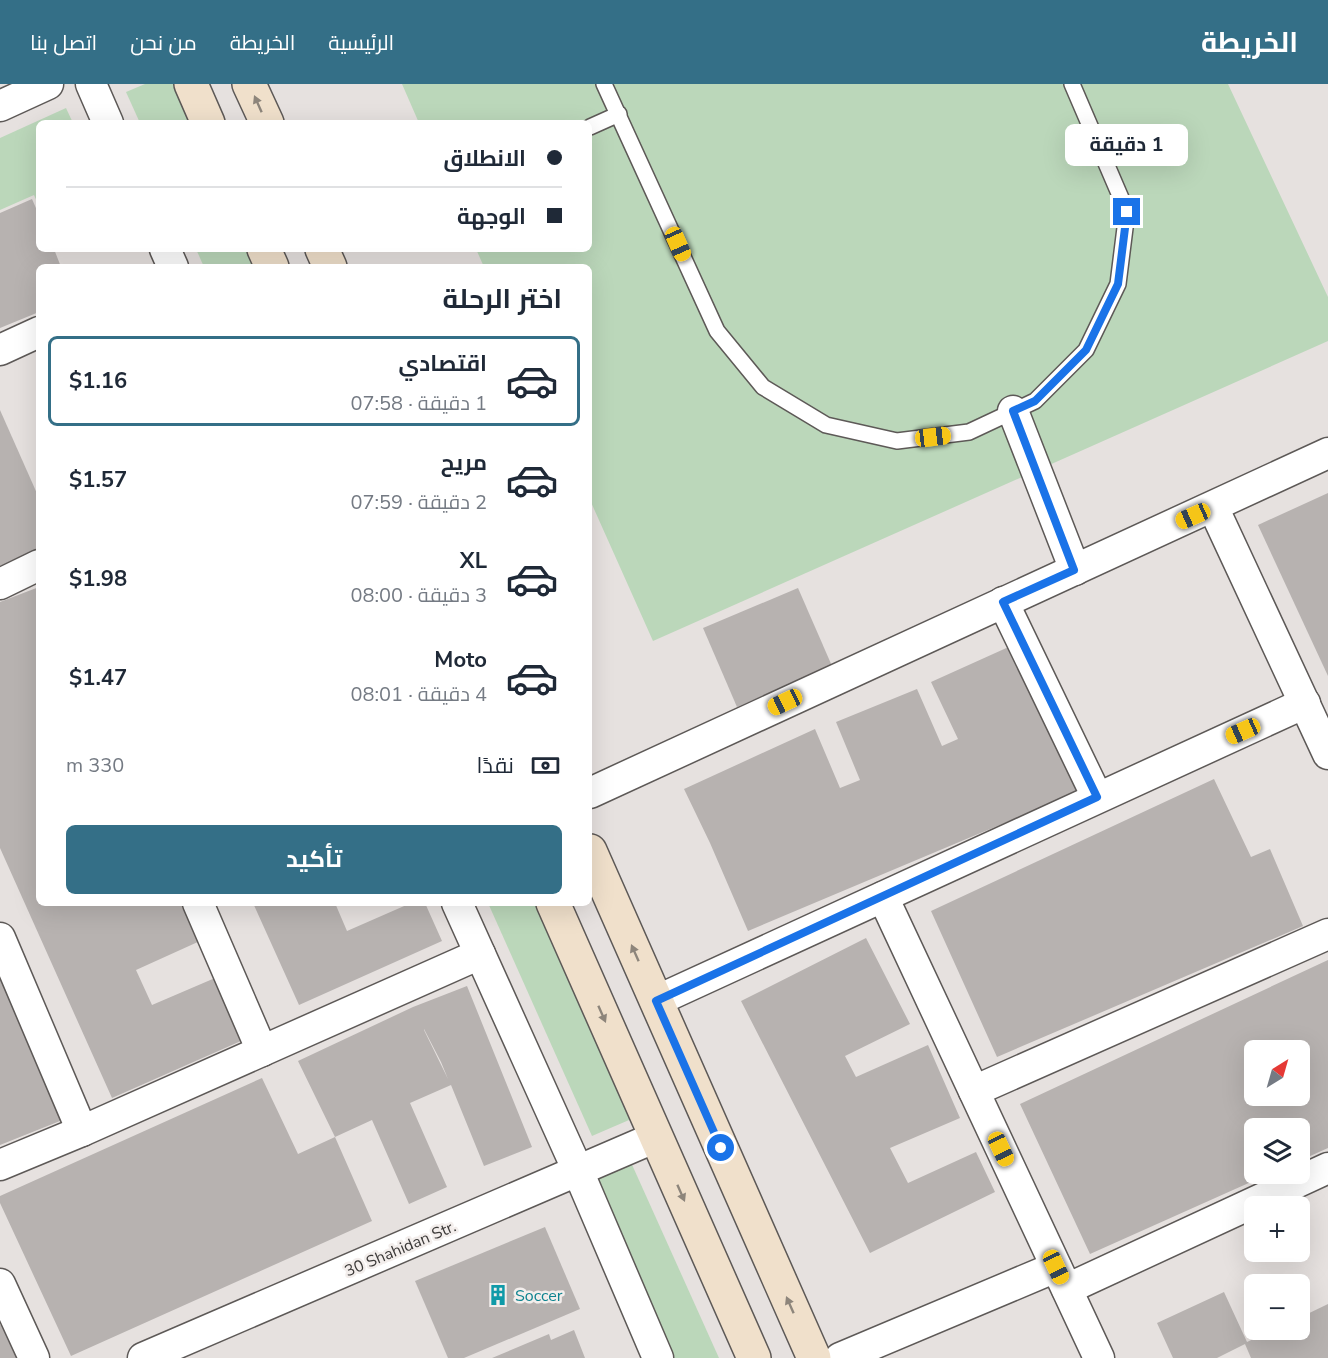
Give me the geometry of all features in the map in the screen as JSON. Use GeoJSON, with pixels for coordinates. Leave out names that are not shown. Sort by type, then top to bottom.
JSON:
{"type":"FeatureCollection","features":[{"type":"Feature","properties":{"kind":"main road"},"geometry":{"type":"LineString","coordinates":[[191,84],[207,120]]}},
{"type":"Feature","properties":{"kind":"main road"},"geometry":{"type":"LineString","coordinates":[[249,84],[266,120]]}},
{"type":"Feature","properties":{"kind":"main road"},"geometry":{"type":"LineString","coordinates":[[592,857],[814,1358]]}},
{"type":"Feature","properties":{"kind":"main road"},"geometry":{"type":"LineString","coordinates":[[554,906],[754,1358]]}},
{"type":"Feature","properties":{"kind":"street"},"geometry":{"type":"LineString","coordinates":[[0,106],[48,84]]}},
{"type":"Feature","properties":{"kind":"street"},"geometry":{"type":"LineString","coordinates":[[91,84],[107,120]]}},
{"type":"Feature","properties":{"kind":"street"},"geometry":{"type":"LineString","coordinates":[[0,350],[36,333]]}},
{"type":"Feature","properties":{"kind":"street"},"geometry":{"type":"LineString","coordinates":[[1013,411],[1074,570]]}},
{"type":"Feature","properties":{"kind":"street"},"geometry":{"type":"LineString","coordinates":[[592,792],[1328,453]]}},
{"type":"Feature","properties":{"kind":"street"},"geometry":{"type":"LineString","coordinates":[[1213,507],[1328,754]]}},
{"type":"Feature","properties":{"kind":"street"},"geometry":{"type":"LineString","coordinates":[[0,584],[36,566]]}},
{"type":"Feature","properties":{"kind":"street"},"geometry":{"type":"LineString","coordinates":[[1003,602],[1097,797]]}},
{"type":"Feature","properties":{"kind":"street"},"geometry":{"type":"LineString","coordinates":[[656,1001],[1305,703]]}},
{"type":"Feature","properties":{"kind":"street"},"geometry":{"type":"LineString","coordinates":[[883,897],[1099,1358]]}},
{"type":"Feature","properties":{"kind":"street"},"geometry":{"type":"LineString","coordinates":[[199,906],[262,1051]]}},
{"type":"Feature","properties":{"kind":"street"},"geometry":{"type":"LineString","coordinates":[[458,906],[578,1171],[658,1358]]}},
{"type":"Feature","properties":{"kind":"street"},"geometry":{"type":"LineString","coordinates":[[974,1091],[1328,934]]}},
{"type":"Feature","properties":{"kind":"street"},"geometry":{"type":"LineString","coordinates":[[0,940],[82,1131]]}},
{"type":"Feature","properties":{"kind":"street"},"geometry":{"type":"LineString","coordinates":[[0,1166],[480,954]]}},
{"type":"Feature","properties":{"kind":"street","name":"30 Shahidan Str."},"geometry":{"type":"LineString","coordinates":[[143,1358],[656,1137]]}},
{"type":"Feature","properties":{"kind":"street"},"geometry":{"type":"LineString","coordinates":[[840,1358],[1061,1278],[1328,1168]]}},
{"type":"Feature","properties":{"kind":"street"},"geometry":{"type":"LineString","coordinates":[[0,1284],[34,1358]]}},
{"type":"Feature","properties":{"kind":"lane"},"geometry":{"type":"LineString","coordinates":[[604,84],[717,331],[763,387],[826,425],[897,441],[969,432],[1035,401],[1086,350],[1118,284],[1127,212],[1072,84]]}},
{"type":"Feature","properties":{"kind":"lane"},"geometry":{"type":"LineString","coordinates":[[592,126],[619,114]]}},
{"type":"Feature","properties":{"kind":"green space"},"geometry":{"type":"Polygon","coordinates":[[[145,84],[175,84],[191,120],[139,120],[126,92],[145,84]]]}},
{"type":"Feature","properties":{"kind":"green space"},"geometry":{"type":"Polygon","coordinates":[[[402,84],[1228,84],[1328,297],[1328,341],[653,641],[592,504],[592,264],[483,264],[477,252],[592,252],[592,120],[418,120],[402,84]]]}},
{"type":"Feature","properties":{"kind":"green space"},"geometry":{"type":"Polygon","coordinates":[[[66,108],[72,120],[40,120],[66,108]]]}},
{"type":"Feature","properties":{"kind":"green space"},"geometry":{"type":"Polygon","coordinates":[[[36,122],[36,199],[34,195],[0,210],[0,138],[36,122]]]}},
{"type":"Feature","properties":{"kind":"green space"},"geometry":{"type":"Polygon","coordinates":[[[197,252],[250,252],[256,264],[203,264],[197,252]]]}},
{"type":"Feature","properties":{"kind":"green space"},"geometry":{"type":"Polygon","coordinates":[[[489,906],[542,906],[636,1117],[592,1136],[489,906]]]}},
{"type":"Feature","properties":{"kind":"green space"},"geometry":{"type":"Polygon","coordinates":[[[629,1158],[719,1358],[667,1358],[586,1175],[629,1158]]]}},
{"type":"Feature","properties":{"kind":"building"},"geometry":{"type":"Polygon","coordinates":[[[32,199],[36,208],[36,252],[55,252],[60,264],[36,264],[36,313],[0,328],[0,213],[32,199]]]}},
{"type":"Feature","properties":{"kind":"building"},"geometry":{"type":"Polygon","coordinates":[[[0,410],[36,491],[36,550],[0,566],[0,410]]]}},
{"type":"Feature","properties":{"kind":"building"},"geometry":{"type":"Polygon","coordinates":[[[1328,493],[1328,676],[1258,525],[1328,493]]]}},
{"type":"Feature","properties":{"kind":"building"},"geometry":{"type":"Polygon","coordinates":[[[36,588],[36,906],[184,906],[200,941],[136,970],[152,1005],[222,975],[250,1037],[112,1098],[0,848],[0,602],[36,588]]]}},
{"type":"Feature","properties":{"kind":"building"},"geometry":{"type":"Polygon","coordinates":[[[798,588],[832,666],[737,707],[703,628],[798,588]]]}},
{"type":"Feature","properties":{"kind":"building"},"geometry":{"type":"Polygon","coordinates":[[[1013,645],[1078,792],[748,931],[684,789],[815,729],[840,788],[860,780],[836,722],[917,689],[942,746],[958,739],[931,682],[1013,645]]]}},
{"type":"Feature","properties":{"kind":"building"},"geometry":{"type":"Polygon","coordinates":[[[1214,779],[1251,857],[1270,849],[1303,926],[997,1057],[931,911],[1214,779]]]}},
{"type":"Feature","properties":{"kind":"building"},"geometry":{"type":"Polygon","coordinates":[[[254,906],[336,906],[347,931],[404,906],[426,906],[442,941],[299,1005],[254,906]]]}},
{"type":"Feature","properties":{"kind":"building"},"geometry":{"type":"Polygon","coordinates":[[[866,938],[910,1024],[845,1056],[856,1077],[928,1045],[960,1118],[890,1148],[908,1183],[976,1152],[995,1192],[870,1253],[741,1001],[866,938]]]}},
{"type":"Feature","properties":{"kind":"building"},"geometry":{"type":"Polygon","coordinates":[[[1328,960],[1328,1148],[1310,1156],[1310,1118],[1244,1118],[1244,1184],[1246,1184],[1090,1254],[1020,1104],[1328,960]]]}},
{"type":"Feature","properties":{"kind":"building"},"geometry":{"type":"Polygon","coordinates":[[[0,972],[65,1119],[0,1145],[0,972]]]}},
{"type":"Feature","properties":{"kind":"building"},"geometry":{"type":"Polygon","coordinates":[[[467,986],[532,1147],[484,1166],[451,1085],[410,1103],[447,1187],[409,1204],[372,1120],[335,1137],[298,1061],[413,1007],[467,986]],[[424,1029],[448,1079],[441,1062],[424,1029]]]}},
{"type":"Feature","properties":{"kind":"building"},"geometry":{"type":"Polygon","coordinates":[[[262,1078],[298,1154],[335,1137],[372,1221],[71,1356],[0,1203],[0,1196],[262,1078]]]}},
{"type":"Feature","properties":{"kind":"building","name":"Soccer"},"geometry":{"type":"Polygon","coordinates":[[[545,1227],[580,1309],[464,1358],[448,1358],[415,1281],[545,1227]]]}},
{"type":"Feature","properties":{"kind":"building"},"geometry":{"type":"Polygon","coordinates":[[[1224,1292],[1244,1340],[1247,1342],[1251,1340],[1310,1340],[1310,1313],[1328,1304],[1328,1358],[1251,1358],[1245,1344],[1217,1358],[1173,1358],[1157,1323],[1224,1292]]]}},
{"type":"Feature","properties":{"kind":"building"},"geometry":{"type":"Polygon","coordinates":[[[4,1323],[18,1358],[0,1358],[0,1325],[4,1323]]]}},
{"type":"Feature","properties":{"kind":"building"},"geometry":{"type":"Polygon","coordinates":[[[574,1330],[585,1358],[492,1358],[549,1334],[551,1340],[574,1330]]]}},
{"type":"Feature","properties":{"kind":"place","name":"Soccer"},"geometry":{"type":"Point","coordinates":[498,1295]}},
{"type":"Feature","properties":{"kind":"route"},"geometry":{"type":"LineString","coordinates":[[721,1148],[656,1001],[1097,797],[1003,602],[1074,570],[1013,411],[1035,401],[1086,350],[1118,284],[1127,212]]}}]}
